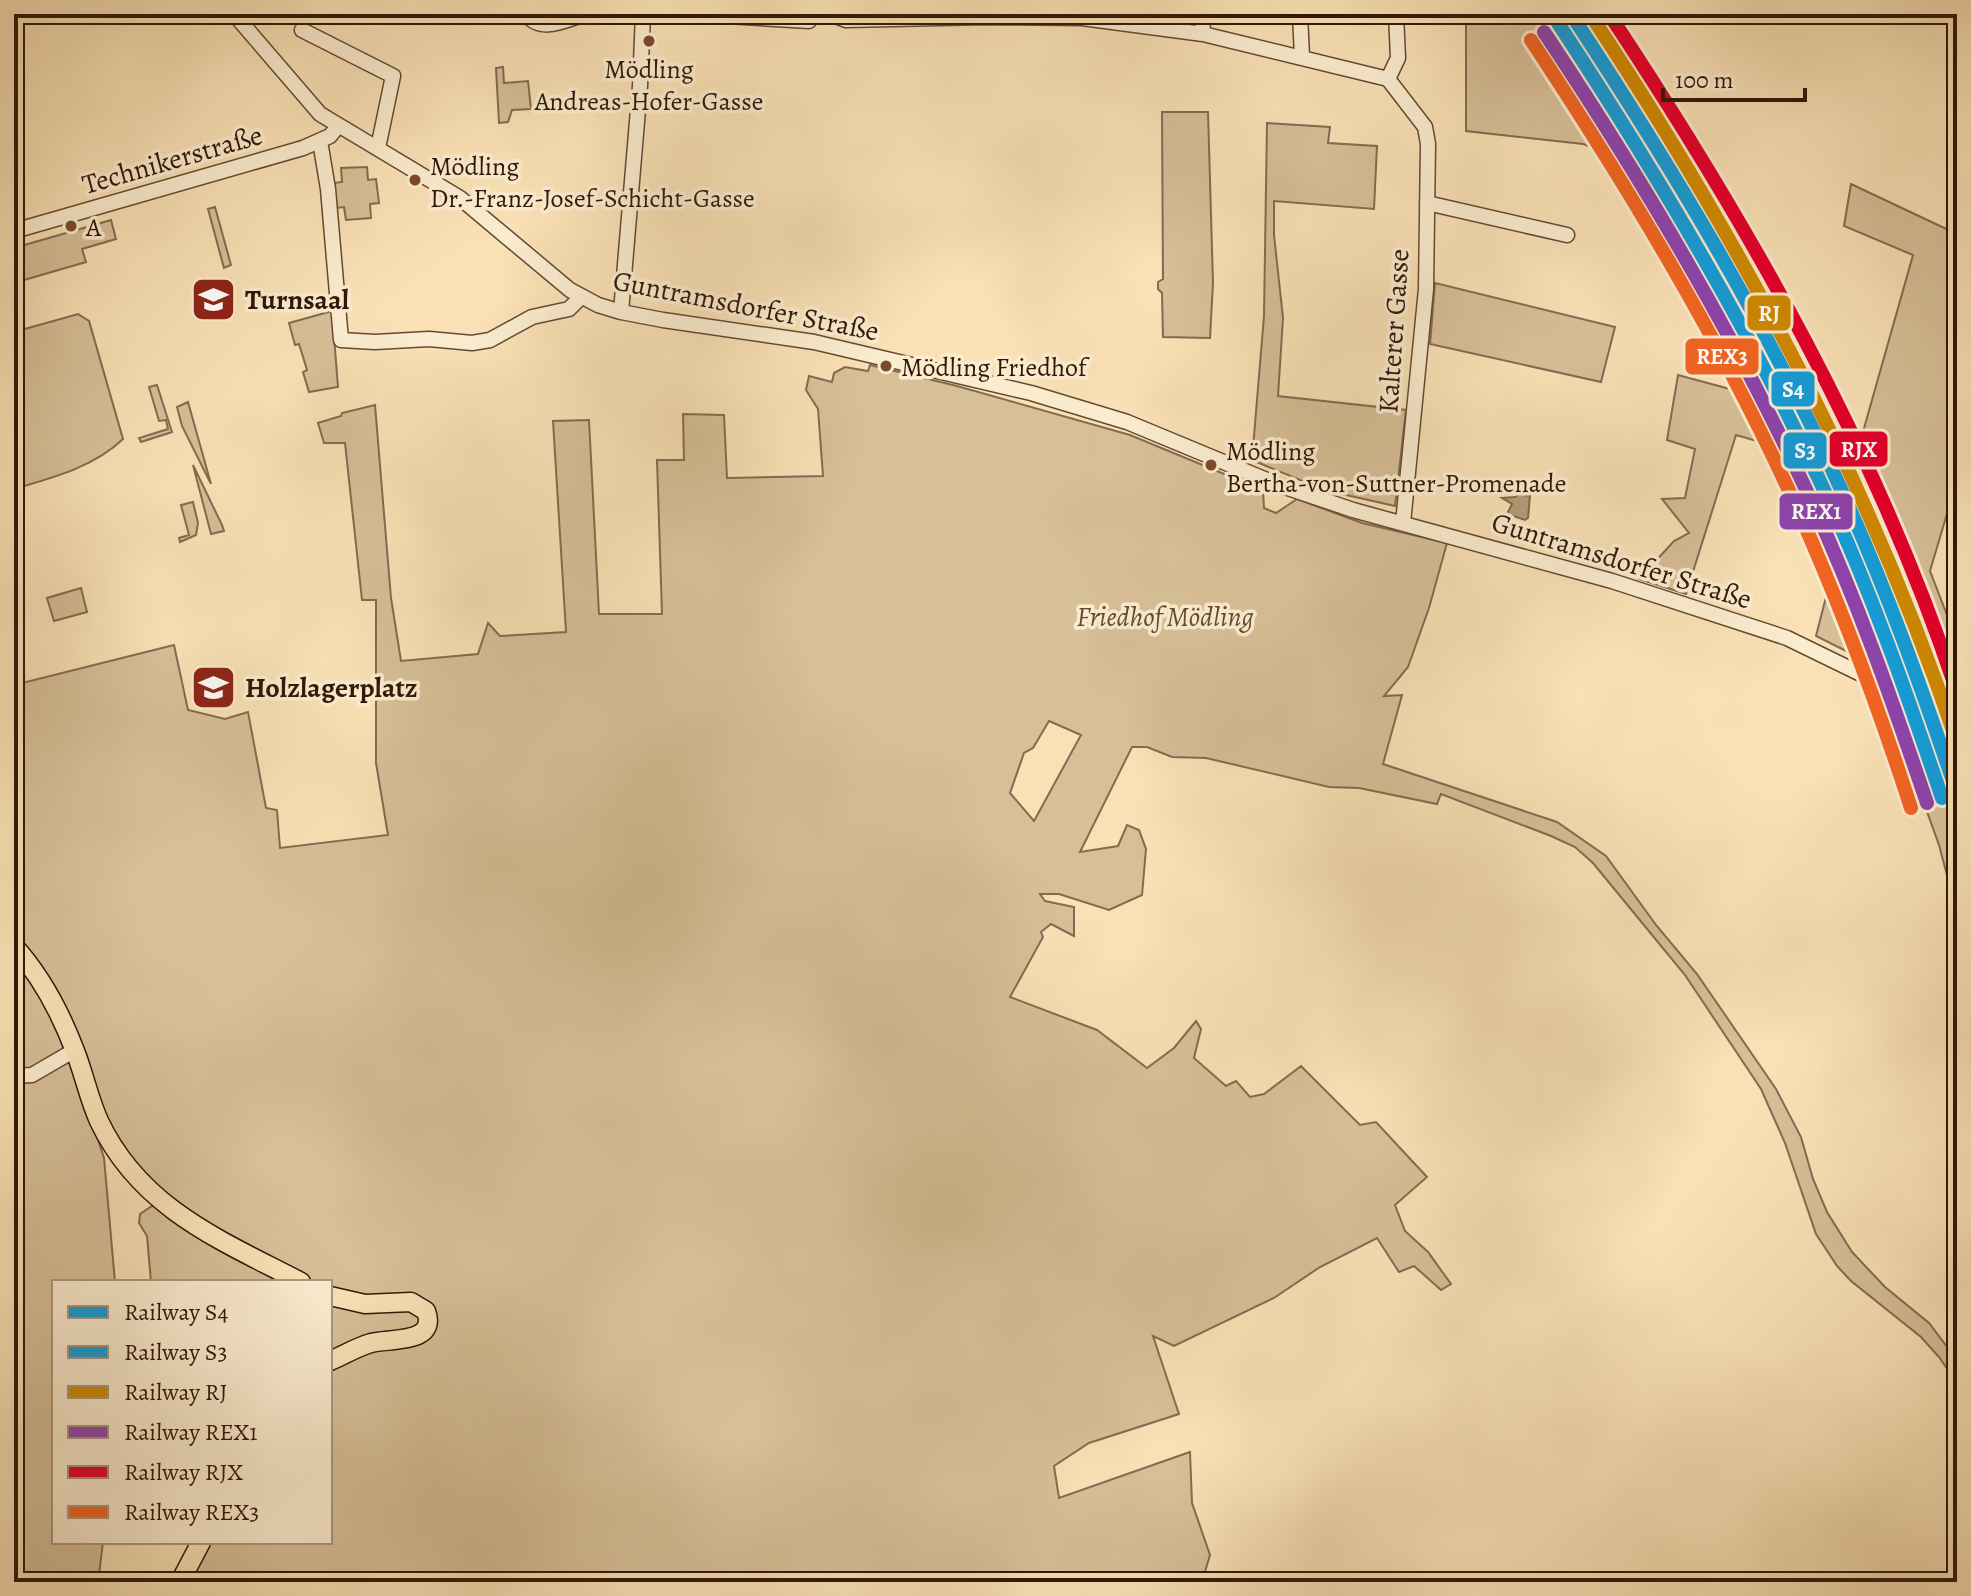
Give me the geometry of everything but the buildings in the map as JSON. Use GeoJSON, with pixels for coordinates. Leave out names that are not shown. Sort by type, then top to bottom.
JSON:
{"type":"FeatureCollection","features":[{"type":"Feature","properties":{"kind":"main road"},"geometry":{"type":"LineString","coordinates":[[14,946],[44,987],[75,1050],[98,1118],[111,1145],[135,1178],[163,1204],[218,1239],[297,1280]]}},
{"type":"Feature","properties":{"kind":"main road"},"geometry":{"type":"LineString","coordinates":[[332,1296],[365,1304],[411,1302],[426,1311],[429,1322],[426,1330],[414,1338],[371,1343],[332,1360]]}},
{"type":"Feature","properties":{"kind":"main road"},"geometry":{"type":"LineString","coordinates":[[180,1582],[200,1544]]}},
{"type":"Feature","properties":{"kind":"street","name":"Guntramsdorfer Straße"},"geometry":{"type":"LineString","coordinates":[[234,14],[320,114],[460,198],[581,297],[621,312],[814,342],[1031,393],[1127,422],[1279,485],[1353,510],[1685,604],[1787,638],[1863,675],[1885,682],[1904,683]]}},
{"type":"Feature","properties":{"kind":"street"},"geometry":{"type":"LineString","coordinates":[[526,14],[536,24],[543,26],[585,14]]}},
{"type":"Feature","properties":{"kind":"street"},"geometry":{"type":"LineString","coordinates":[[621,312],[643,14]]}},
{"type":"Feature","properties":{"kind":"street"},"geometry":{"type":"LineString","coordinates":[[694,14],[809,21]]}},
{"type":"Feature","properties":{"kind":"street"},"geometry":{"type":"LineString","coordinates":[[1202,14],[1203,34]]}},
{"type":"Feature","properties":{"kind":"street"},"geometry":{"type":"LineString","coordinates":[[1300,14],[1302,57]]}},
{"type":"Feature","properties":{"kind":"street"},"geometry":{"type":"LineString","coordinates":[[838,16],[846,20],[987,15],[1082,16],[1203,34],[1388,79],[1398,58],[1396,14]]}},
{"type":"Feature","properties":{"kind":"street"},"geometry":{"type":"LineString","coordinates":[[302,30],[393,76],[378,148]]}},
{"type":"Feature","properties":{"kind":"street","name":"Kalterer Gasse"},"geometry":{"type":"LineString","coordinates":[[1388,79],[1425,127],[1428,144],[1426,289],[1403,523]]}},
{"type":"Feature","properties":{"kind":"street","name":"Technikerstraße"},"geometry":{"type":"LineString","coordinates":[[14,231],[320,141],[330,136],[338,126]]}},
{"type":"Feature","properties":{"kind":"street","name":"Guntramsdorfer Straße"},"geometry":{"type":"LineString","coordinates":[[320,141],[328,189],[341,340],[429,339],[472,343],[490,340],[532,317],[569,309],[581,297]]}},
{"type":"Feature","properties":{"kind":"street"},"geometry":{"type":"LineString","coordinates":[[1427,203],[1567,235]]}},
{"type":"Feature","properties":{"kind":"street"},"geometry":{"type":"LineString","coordinates":[[1941,682],[1957,684]]}},
{"type":"Feature","properties":{"kind":"street"},"geometry":{"type":"LineString","coordinates":[[14,1076],[32,1075],[75,1050]]}},
{"type":"Feature","properties":{"kind":"green space"},"geometry":{"type":"Polygon","coordinates":[[[1466,14],[1563,14],[1650,144],[1717,252],[1842,512],[1903,670],[1870,663],[1816,636],[1837,554],[1791,451],[1736,435],[1686,594],[1639,579],[1674,541],[1689,533],[1662,499],[1685,498],[1695,449],[1667,440],[1678,375],[1730,389],[1742,366],[1623,158],[1583,144],[1466,131],[1466,14]]]}},
{"type":"Feature","properties":{"kind":"green space"},"geometry":{"type":"Polygon","coordinates":[[[503,67],[504,83],[528,81],[531,109],[512,110],[508,122],[499,123],[496,68],[503,67]]]}},
{"type":"Feature","properties":{"kind":"green space"},"geometry":{"type":"Polygon","coordinates":[[[1162,112],[1208,112],[1213,283],[1210,338],[1163,337],[1162,293],[1158,289],[1158,282],[1163,279],[1162,112]]]}},
{"type":"Feature","properties":{"kind":"green space"},"geometry":{"type":"Polygon","coordinates":[[[1267,123],[1330,127],[1328,143],[1377,146],[1374,209],[1274,201],[1274,235],[1283,318],[1278,396],[1406,410],[1395,506],[1324,490],[1252,460],[1264,316],[1267,123]]]}},
{"type":"Feature","properties":{"kind":"green space"},"geometry":{"type":"Polygon","coordinates":[[[367,167],[368,180],[376,179],[379,203],[370,204],[371,218],[346,220],[344,207],[336,208],[334,183],[342,182],[341,168],[367,167]]]}},
{"type":"Feature","properties":{"kind":"green space"},"geometry":{"type":"Polygon","coordinates":[[[1718,180],[1861,439],[1913,255],[1844,226],[1851,184],[1957,234],[1957,508],[1949,507],[1930,571],[1957,641],[1957,672],[1933,679],[1862,501],[1754,278],[1704,190],[1718,180]]]}},
{"type":"Feature","properties":{"kind":"green space"},"geometry":{"type":"Polygon","coordinates":[[[215,207],[231,265],[224,268],[208,209],[215,207]]]}},
{"type":"Feature","properties":{"kind":"green space"},"geometry":{"type":"Polygon","coordinates":[[[111,220],[116,239],[82,249],[86,262],[14,283],[14,248],[111,220]]]}},
{"type":"Feature","properties":{"kind":"green space"},"geometry":{"type":"Polygon","coordinates":[[[1435,283],[1615,327],[1601,382],[1430,344],[1435,283]]]}},
{"type":"Feature","properties":{"kind":"green space"},"geometry":{"type":"Polygon","coordinates":[[[332,311],[338,387],[309,392],[303,372],[307,370],[289,323],[332,311]]]}},
{"type":"Feature","properties":{"kind":"green space"},"geometry":{"type":"Polygon","coordinates":[[[78,314],[89,321],[123,439],[86,464],[14,489],[14,332],[78,314]]]}},
{"type":"Feature","properties":{"kind":"green space","name":"Friedhof Mödling"},"geometry":{"type":"Polygon","coordinates":[[[870,365],[1130,435],[1263,490],[1264,508],[1276,513],[1297,499],[1362,523],[1447,543],[1408,667],[1384,696],[1402,695],[1383,764],[1557,822],[1606,856],[1656,925],[1697,974],[1776,1089],[1801,1137],[1813,1179],[1827,1212],[1852,1252],[1885,1287],[1929,1323],[1957,1360],[1957,1383],[1921,1337],[1851,1281],[1837,1266],[1816,1234],[1785,1143],[1761,1089],[1685,975],[1593,863],[1575,847],[1441,794],[1437,804],[1359,788],[1329,787],[1206,758],[1172,757],[1147,747],[1132,747],[1080,852],[1118,846],[1127,825],[1139,830],[1146,849],[1142,895],[1109,910],[1059,894],[1040,894],[1045,901],[1074,907],[1074,936],[1051,924],[1041,932],[1043,937],[1010,997],[1097,1030],[1147,1068],[1174,1048],[1196,1021],[1201,1029],[1194,1058],[1226,1086],[1236,1081],[1250,1097],[1264,1094],[1301,1066],[1360,1125],[1376,1122],[1427,1177],[1395,1205],[1405,1231],[1428,1252],[1451,1284],[1441,1290],[1414,1266],[1399,1272],[1377,1238],[1320,1267],[1274,1298],[1174,1346],[1153,1336],[1179,1414],[1089,1443],[1054,1466],[1059,1498],[1190,1452],[1192,1503],[1210,1555],[1202,1582],[694,1582],[672,1577],[671,1582],[185,1582],[206,1544],[332,1544],[332,1367],[390,1344],[433,1313],[332,1291],[332,1280],[307,1280],[213,1229],[139,1176],[102,1114],[87,1056],[49,978],[14,934],[14,685],[174,645],[188,710],[225,719],[248,712],[266,808],[277,810],[280,848],[388,835],[376,763],[376,600],[362,600],[345,443],[324,443],[318,423],[375,405],[391,598],[401,661],[478,654],[488,623],[500,636],[566,632],[553,421],[589,420],[599,614],[662,614],[657,460],[684,460],[683,414],[724,415],[727,478],[823,476],[818,409],[806,390],[809,376],[832,382],[834,373],[845,367],[868,371],[870,365]],[[1049,721],[1033,748],[1024,753],[1010,793],[1034,821],[1081,735],[1049,721]]]}},
{"type":"Feature","properties":{"kind":"green space"},"geometry":{"type":"Polygon","coordinates":[[[157,385],[172,432],[141,442],[139,438],[168,429],[166,420],[159,421],[149,387],[157,385]]]}},
{"type":"Feature","properties":{"kind":"green space"},"geometry":{"type":"Polygon","coordinates":[[[188,402],[211,484],[182,426],[177,407],[188,402]]]}},
{"type":"Feature","properties":{"kind":"green space"},"geometry":{"type":"Polygon","coordinates":[[[193,465],[222,525],[224,531],[211,534],[193,465]]]}},
{"type":"Feature","properties":{"kind":"green space"},"geometry":{"type":"Polygon","coordinates":[[[193,502],[198,523],[196,535],[180,542],[179,538],[189,535],[181,505],[193,502]]]}},
{"type":"Feature","properties":{"kind":"green space"},"geometry":{"type":"Polygon","coordinates":[[[81,588],[87,612],[54,621],[47,598],[81,588]]]}},
{"type":"Feature","properties":{"kind":"green space"},"geometry":{"type":"Polygon","coordinates":[[[1934,689],[1957,694],[1957,752],[1934,689]]]}},
{"type":"Feature","properties":{"kind":"green space"},"geometry":{"type":"Polygon","coordinates":[[[1883,690],[1915,690],[1957,826],[1957,913],[1939,845],[1883,690]]]}},
{"type":"Feature","properties":{"kind":"green space"},"geometry":{"type":"Polygon","coordinates":[[[14,954],[51,1013],[72,1061],[104,1158],[115,1280],[52,1280],[52,1544],[103,1544],[98,1582],[14,1582],[14,1410],[18,1409],[14,1381],[14,954]]]}},
{"type":"Feature","properties":{"kind":"green space"},"geometry":{"type":"Polygon","coordinates":[[[155,1204],[285,1280],[151,1280],[147,1236],[139,1223],[140,1214],[155,1204]]]}},
{"type":"Feature","properties":{"kind":"green space"},"geometry":{"type":"Polygon","coordinates":[[[332,1300],[402,1307],[419,1315],[420,1323],[414,1330],[332,1354],[332,1300]]]}},
{"type":"Feature","properties":{"kind":"shaded area"},"geometry":{"type":"Polygon","coordinates":[[[1519,494],[1530,496],[1528,518],[1525,520],[1507,514],[1512,504],[1502,498],[1519,494]]]}},
{"type":"Feature","properties":{"kind":"tunnel"},"geometry":{"type":"LineString","coordinates":[[1904,683],[1941,682]]}},
{"type":"Feature","properties":{"kind":"rail line","name":"S4"},"geometry":{"type":"LineString","coordinates":[[1571,14],[1715,245],[1811,425],[1888,600],[1957,793]]}},
{"type":"Feature","properties":{"kind":"rail line","name":"RJ"},"geometry":{"type":"LineString","coordinates":[[1590,14],[1699,187],[1798,366],[1884,551],[1957,742]]}},
{"type":"Feature","properties":{"kind":"rail line","name":"RJX"},"geometry":{"type":"LineString","coordinates":[[1609,14],[1711,175],[1806,341],[1889,514],[1957,692]]}},
{"type":"Feature","properties":{"kind":"rail line","name":"S3"},"geometry":{"type":"LineString","coordinates":[[1558,23],[1700,253],[1796,431],[1842,529],[1873,605],[1942,798]]}},
{"type":"Feature","properties":{"kind":"rail line","name":"REX1"},"geometry":{"type":"LineString","coordinates":[[1544,32],[1686,260],[1781,437],[1827,535],[1858,611],[1927,803]]}},
{"type":"Feature","properties":{"kind":"rail line","name":"REX3"},"geometry":{"type":"LineString","coordinates":[[1531,40],[1604,153],[1673,269],[1768,447],[1844,619],[1911,808]]}},
{"type":"Feature","properties":{"kind":"place","name":"Mödling Andreas-Hofer-Gasse"},"geometry":{"type":"Point","coordinates":[649,41]}},
{"type":"Feature","properties":{"kind":"place","name":"Mödling Dr.-Franz-Josef-Schicht-Gasse"},"geometry":{"type":"Point","coordinates":[415,180]}},
{"type":"Feature","properties":{"kind":"place","name":"A"},"geometry":{"type":"Point","coordinates":[71,226]}},
{"type":"Feature","properties":{"kind":"place","name":"Turnsaal"},"geometry":{"type":"Point","coordinates":[214,299]}},
{"type":"Feature","properties":{"kind":"place","name":"Mödling Friedhof"},"geometry":{"type":"Point","coordinates":[886,366]}},
{"type":"Feature","properties":{"kind":"place","name":"Mödling Bertha-von-Suttner-Promenade"},"geometry":{"type":"Point","coordinates":[1211,465]}},
{"type":"Feature","properties":{"kind":"place","name":"Holzlagerplatz"},"geometry":{"type":"Point","coordinates":[214,687]}}]}
